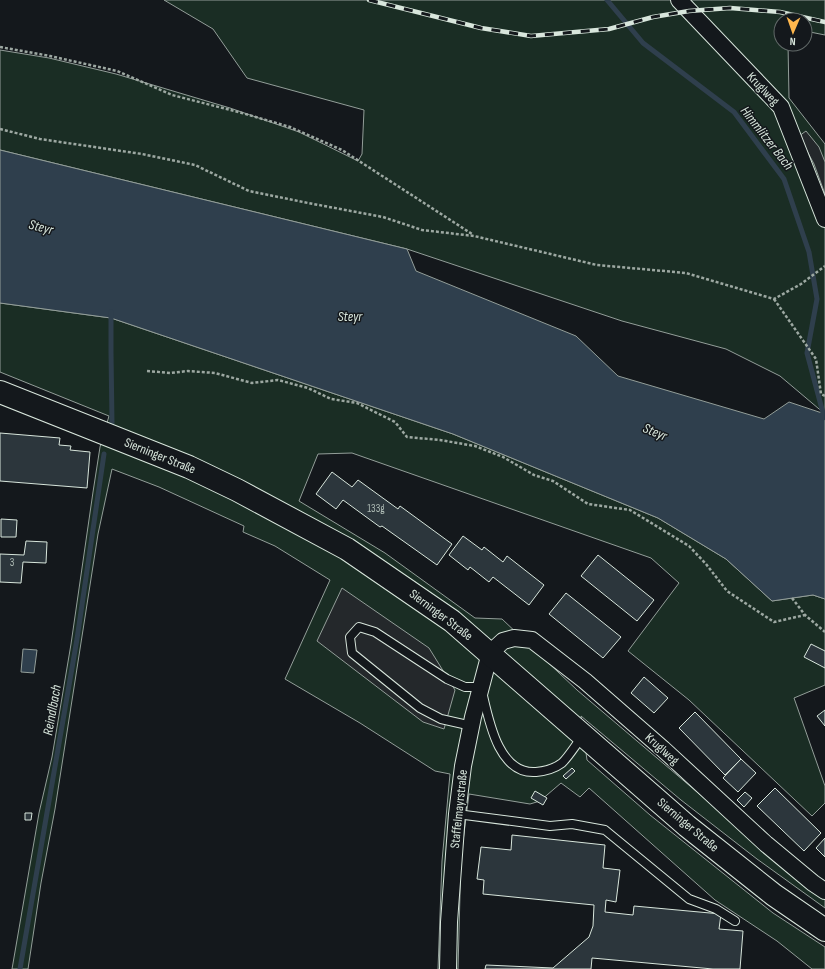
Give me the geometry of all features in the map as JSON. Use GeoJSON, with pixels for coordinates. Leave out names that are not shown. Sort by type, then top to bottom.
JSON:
{"type":"FeatureCollection","features":[{"type":"Feature","properties":{"kind":"main road","name":"Sierninger Straße"},"geometry":{"type":"LineString","coordinates":[[0,392],[189,467],[237,490],[347,549],[452,621],[687,826],[774,895],[825,930]]}},
{"type":"Feature","properties":{"kind":"street","name":"Kruglweg"},"geometry":{"type":"LineString","coordinates":[[679,0],[781,107],[825,219]]}},
{"type":"Feature","properties":{"kind":"street","name":"Kruglweg"},"geometry":{"type":"LineString","coordinates":[[490,653],[503,641],[514,638],[532,640],[585,681],[663,749],[766,844],[813,883],[825,891]]}},
{"type":"Feature","properties":{"kind":"street","name":"Staffelmayrstraße"},"geometry":{"type":"LineString","coordinates":[[448,969],[457,814],[463,766],[490,653]]}},
{"type":"Feature","properties":{"kind":"lane"},"geometry":{"type":"LineString","coordinates":[[472,726],[441,719],[420,708],[352,653],[350,637],[359,627],[375,632],[447,680],[465,687],[481,687],[489,721],[500,749],[512,765],[528,772],[548,771],[562,763],[584,735]]}},
{"type":"Feature","properties":{"kind":"lane"},"geometry":{"type":"LineString","coordinates":[[457,814],[550,826],[572,824],[605,830],[689,899],[716,909],[735,921]]}},
{"type":"Feature","properties":{"kind":"path"},"geometry":{"type":"LineString","coordinates":[[0,47],[50,56],[117,71],[172,95],[290,127],[342,150],[474,236]]}},
{"type":"Feature","properties":{"kind":"path"},"geometry":{"type":"LineString","coordinates":[[0,129],[40,139],[120,150],[195,165],[249,191],[383,217],[422,230],[474,236],[597,265],[686,273],[774,299],[816,359],[821,394],[825,396]]}},
{"type":"Feature","properties":{"kind":"path"},"geometry":{"type":"LineString","coordinates":[[774,299],[801,284],[825,266]]}},
{"type":"Feature","properties":{"kind":"path"},"geometry":{"type":"LineString","coordinates":[[147,371],[170,373],[188,371],[215,374],[252,383],[278,380],[308,388],[330,399],[357,403],[395,422],[407,437],[440,440],[475,446],[503,457],[534,475],[553,481],[588,504],[630,510],[689,546],[706,564],[727,591],[774,622],[805,615]]}},
{"type":"Feature","properties":{"kind":"path"},"geometry":{"type":"LineString","coordinates":[[792,598],[805,615],[825,632]]}},
{"type":"Feature","properties":{"kind":"green space"},"geometry":{"type":"Polygon","coordinates":[[[164,0],[825,0],[825,35],[813,33],[813,12],[773,12],[773,52],[788,52],[789,98],[825,144],[825,414],[780,376],[726,349],[622,321],[407,249],[0,150],[0,50],[49,58],[116,74],[230,108],[299,132],[358,161],[362,154],[364,110],[247,78],[213,29],[164,0]]]}},
{"type":"Feature","properties":{"kind":"green space"},"geometry":{"type":"Polygon","coordinates":[[[0,303],[111,318],[453,434],[658,518],[726,559],[772,601],[813,595],[825,599],[825,685],[794,698],[825,786],[825,803],[812,816],[689,700],[628,651],[679,583],[651,558],[352,453],[318,454],[299,501],[385,553],[475,618],[502,619],[577,690],[777,860],[825,896],[825,908],[757,859],[681,800],[581,716],[587,760],[650,815],[773,913],[825,947],[825,969],[812,969],[777,941],[715,900],[589,788],[580,797],[561,783],[540,801],[530,804],[469,794],[461,857],[458,969],[438,969],[442,861],[450,774],[435,771],[360,723],[285,679],[330,580],[275,546],[243,532],[244,526],[159,487],[112,469],[98,534],[55,809],[41,883],[28,969],[12,969],[39,813],[52,757],[71,644],[100,447],[109,416],[0,372],[0,303]]]}},
{"type":"Feature","properties":{"kind":"shaded area"},"geometry":{"type":"Polygon","coordinates":[[[806,131],[819,147],[825,162],[825,194],[814,164],[799,136],[806,131]]]}},
{"type":"Feature","properties":{"kind":"shaded area"},"geometry":{"type":"Polygon","coordinates":[[[342,588],[429,648],[455,690],[444,729],[423,722],[317,641],[342,588]]]}},
{"type":"Feature","properties":{"kind":"water","name":"Steyr"},"geometry":{"type":"Polygon","coordinates":[[[0,150],[407,249],[416,271],[576,336],[618,376],[764,419],[789,402],[825,414],[825,599],[813,595],[772,601],[726,559],[658,518],[453,434],[111,318],[0,303],[0,150]]]}},
{"type":"Feature","properties":{"kind":"water"},"geometry":{"type":"Polygon","coordinates":[[[23,649],[37,650],[34,673],[21,672],[23,649]]]}},
{"type":"Feature","properties":{"kind":"building"},"geometry":{"type":"Polygon","coordinates":[[[0,433],[60,438],[59,445],[71,446],[70,450],[90,452],[87,488],[0,481],[0,433]]]}},
{"type":"Feature","properties":{"kind":"building"},"geometry":{"type":"Polygon","coordinates":[[[332,472],[352,487],[358,480],[398,509],[400,506],[452,544],[437,565],[343,500],[336,509],[316,494],[332,472]]]}},
{"type":"Feature","properties":{"kind":"building"},"geometry":{"type":"Polygon","coordinates":[[[1,519],[17,520],[16,537],[1,537],[1,519]]]}},
{"type":"Feature","properties":{"kind":"building"},"geometry":{"type":"Polygon","coordinates":[[[463,536],[482,550],[484,547],[503,562],[507,556],[544,585],[529,605],[493,577],[489,582],[470,567],[468,570],[449,555],[463,536]]]}},
{"type":"Feature","properties":{"kind":"building"},"geometry":{"type":"Polygon","coordinates":[[[26,541],[47,542],[46,563],[23,562],[21,583],[0,582],[0,554],[24,555],[26,541]]]}},
{"type":"Feature","properties":{"kind":"building"},"geometry":{"type":"Polygon","coordinates":[[[598,555],[654,600],[637,621],[581,576],[598,555]]]}},
{"type":"Feature","properties":{"kind":"building"},"geometry":{"type":"Polygon","coordinates":[[[566,593],[621,637],[603,658],[549,614],[566,593]]]}},
{"type":"Feature","properties":{"kind":"building"},"geometry":{"type":"Polygon","coordinates":[[[811,644],[825,651],[825,668],[804,657],[811,644]]]}},
{"type":"Feature","properties":{"kind":"building"},"geometry":{"type":"Polygon","coordinates":[[[644,677],[668,698],[654,713],[631,693],[644,677]]]}},
{"type":"Feature","properties":{"kind":"building"},"geometry":{"type":"Polygon","coordinates":[[[825,710],[825,726],[817,716],[825,710]]]}},
{"type":"Feature","properties":{"kind":"building"},"geometry":{"type":"Polygon","coordinates":[[[695,712],[741,759],[725,775],[679,728],[695,712]]]}},
{"type":"Feature","properties":{"kind":"building"},"geometry":{"type":"Polygon","coordinates":[[[741,759],[756,773],[738,792],[723,778],[741,759]]]}},
{"type":"Feature","properties":{"kind":"building"},"geometry":{"type":"Polygon","coordinates":[[[572,768],[575,771],[566,779],[563,776],[572,768]]]}},
{"type":"Feature","properties":{"kind":"building"},"geometry":{"type":"Polygon","coordinates":[[[775,788],[821,833],[804,851],[757,806],[775,788]]]}},
{"type":"Feature","properties":{"kind":"building"},"geometry":{"type":"Polygon","coordinates":[[[535,791],[547,798],[543,805],[531,798],[535,791]]]}},
{"type":"Feature","properties":{"kind":"building"},"geometry":{"type":"Polygon","coordinates":[[[745,792],[752,798],[744,807],[737,800],[745,792]]]}},
{"type":"Feature","properties":{"kind":"building"},"geometry":{"type":"Polygon","coordinates":[[[25,813],[32,813],[31,820],[25,820],[25,813]]]}},
{"type":"Feature","properties":{"kind":"building"},"geometry":{"type":"Polygon","coordinates":[[[512,835],[605,845],[603,868],[620,870],[616,902],[606,900],[605,912],[633,915],[634,906],[721,914],[719,929],[743,931],[740,969],[713,969],[592,958],[591,969],[485,969],[486,965],[553,968],[589,937],[593,926],[594,905],[483,894],[484,880],[477,879],[481,847],[511,850],[512,835]]]}},
{"type":"Feature","properties":{"kind":"building"},"geometry":{"type":"Polygon","coordinates":[[[825,838],[825,857],[816,848],[825,838]]]}},
{"type":"Feature","properties":{"kind":"waterway","name":"Himmlitzer Bach"},"geometry":{"type":"LineString","coordinates":[[607,0],[643,43],[734,112],[784,179],[809,252],[817,299],[807,353],[823,418]]}},
{"type":"Feature","properties":{"kind":"waterway"},"geometry":{"type":"LineString","coordinates":[[111,312],[112,423]]}},
{"type":"Feature","properties":{"kind":"waterway","name":"Reindlbach"},"geometry":{"type":"LineString","coordinates":[[20,969],[77,639],[104,454]]}},
{"type":"Feature","properties":{"kind":"railway"},"geometry":{"type":"LineString","coordinates":[[369,0],[481,28],[531,36],[609,29],[653,17],[689,11],[730,8],[780,12],[825,22]]}}]}
